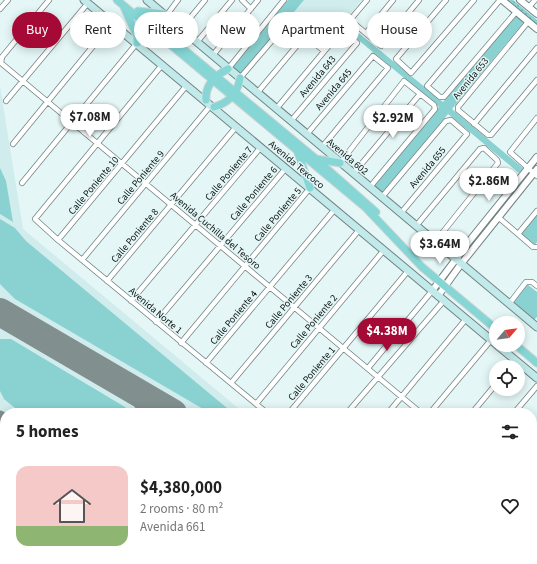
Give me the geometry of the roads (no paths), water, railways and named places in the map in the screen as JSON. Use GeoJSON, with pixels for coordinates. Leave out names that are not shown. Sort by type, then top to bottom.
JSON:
{"type":"FeatureCollection","features":[{"type":"Feature","properties":{"kind":"main road"},"geometry":{"type":"LineString","coordinates":[[117,0],[138,12]]}},
{"type":"Feature","properties":{"kind":"main road","name":"Avenida 602"},"geometry":{"type":"LineString","coordinates":[[149,1],[161,12]]}},
{"type":"Feature","properties":{"kind":"main road","name":"Avenida Texcoco"},"geometry":{"type":"LineString","coordinates":[[86,2],[98,12]]}},
{"type":"Feature","properties":{"kind":"main road"},"geometry":{"type":"LineString","coordinates":[[124,3],[134,28]]}},
{"type":"Feature","properties":{"kind":"main road"},"geometry":{"type":"LineString","coordinates":[[124,3],[215,78]]}},
{"type":"Feature","properties":{"kind":"main road","name":"Avenida Texcoco"},"geometry":{"type":"LineString","coordinates":[[126,34],[134,41]]}},
{"type":"Feature","properties":{"kind":"main road","name":"Avenida 602"},"geometry":{"type":"LineString","coordinates":[[198,43],[509,304],[537,325]]}},
{"type":"Feature","properties":{"kind":"main road","name":"Avenida Texcoco"},"geometry":{"type":"LineString","coordinates":[[143,48],[489,338]]}},
{"type":"Feature","properties":{"kind":"main road"},"geometry":{"type":"LineString","coordinates":[[180,48],[364,207],[422,267],[444,282],[489,317]]}},
{"type":"Feature","properties":{"kind":"main road"},"geometry":{"type":"LineString","coordinates":[[228,68],[215,78],[206,90],[210,104],[224,103],[234,94],[240,78]]}},
{"type":"Feature","properties":{"kind":"main road"},"geometry":{"type":"LineString","coordinates":[[234,94],[316,159],[369,205],[424,263],[489,323]]}},
{"type":"Feature","properties":{"kind":"main road"},"geometry":{"type":"LineString","coordinates":[[297,150],[310,188]]}},
{"type":"Feature","properties":{"kind":"main road"},"geometry":{"type":"LineString","coordinates":[[316,159],[340,163]]}},
{"type":"Feature","properties":{"kind":"main road"},"geometry":{"type":"LineString","coordinates":[[525,348],[537,358]]}},
{"type":"Feature","properties":{"kind":"main road","name":"Avenida Texcoco"},"geometry":{"type":"LineString","coordinates":[[506,352],[515,360]]}},
{"type":"Feature","properties":{"kind":"main road"},"geometry":{"type":"LineString","coordinates":[[524,352],[537,363]]}},
{"type":"Feature","properties":{"kind":"main road","name":"Avenida Texcoco"},"geometry":{"type":"LineString","coordinates":[[525,368],[537,378]]}},
{"type":"Feature","properties":{"kind":"street"},"geometry":{"type":"LineString","coordinates":[[0,9],[8,0]]}},
{"type":"Feature","properties":{"kind":"street"},"geometry":{"type":"LineString","coordinates":[[0,61],[49,0]]}},
{"type":"Feature","properties":{"kind":"street"},"geometry":{"type":"LineString","coordinates":[[167,12],[178,0]]}},
{"type":"Feature","properties":{"kind":"street"},"geometry":{"type":"LineString","coordinates":[[195,12],[205,0]]}},
{"type":"Feature","properties":{"kind":"street"},"geometry":{"type":"LineString","coordinates":[[198,41],[232,0]]}},
{"type":"Feature","properties":{"kind":"street"},"geometry":{"type":"LineString","coordinates":[[242,0],[251,9]]}},
{"type":"Feature","properties":{"kind":"street"},"geometry":{"type":"LineString","coordinates":[[213,55],[258,0]]}},
{"type":"Feature","properties":{"kind":"street"},"geometry":{"type":"LineString","coordinates":[[228,68],[284,0]]}},
{"type":"Feature","properties":{"kind":"street"},"geometry":{"type":"LineString","coordinates":[[367,0],[350,20],[381,46],[420,0]]}},
{"type":"Feature","properties":{"kind":"street"},"geometry":{"type":"LineString","coordinates":[[366,33],[393,0]]}},
{"type":"Feature","properties":{"kind":"street"},"geometry":{"type":"LineString","coordinates":[[446,0],[396,59],[412,73],[474,0]]}},
{"type":"Feature","properties":{"kind":"street"},"geometry":{"type":"LineString","coordinates":[[501,0],[537,29]]}},
{"type":"Feature","properties":{"kind":"street","name":"Avenida 653"},"geometry":{"type":"LineString","coordinates":[[501,0],[427,86],[442,98],[516,12]]}},
{"type":"Feature","properties":{"kind":"street"},"geometry":{"type":"LineString","coordinates":[[520,0],[537,14]]}},
{"type":"Feature","properties":{"kind":"street"},"geometry":{"type":"LineString","coordinates":[[529,7],[535,0]]}},
{"type":"Feature","properties":{"kind":"street"},"geometry":{"type":"LineString","coordinates":[[6,101],[86,2]]}},
{"type":"Feature","properties":{"kind":"street","name":"Avenida 653"},"geometry":{"type":"LineString","coordinates":[[474,124],[458,108],[528,22]]}},
{"type":"Feature","properties":{"kind":"street","name":"Avenida 643"},"geometry":{"type":"LineString","coordinates":[[292,121],[357,43],[342,30],[324,51]]}},
{"type":"Feature","properties":{"kind":"street"},"geometry":{"type":"LineString","coordinates":[[240,78],[268,45]]}},
{"type":"Feature","properties":{"kind":"street"},"geometry":{"type":"LineString","coordinates":[[22,183],[134,47]]}},
{"type":"Feature","properties":{"kind":"street"},"geometry":{"type":"LineString","coordinates":[[12,144],[92,48]]}},
{"type":"Feature","properties":{"kind":"street"},"geometry":{"type":"LineString","coordinates":[[257,93],[295,48]]}},
{"type":"Feature","properties":{"kind":"street"},"geometry":{"type":"LineString","coordinates":[[276,109],[324,51],[320,48]]}},
{"type":"Feature","properties":{"kind":"street"},"geometry":{"type":"LineString","coordinates":[[537,48],[474,124],[490,136],[537,80]]}},
{"type":"Feature","properties":{"kind":"street","name":"Avenida 645"},"geometry":{"type":"LineString","coordinates":[[307,134],[373,56],[388,68],[322,147]]}},
{"type":"Feature","properties":{"kind":"street","name":"Avenida Cuchilla del Tesoro"},"geometry":{"type":"LineString","coordinates":[[0,61],[72,123],[97,142],[415,408]]}},
{"type":"Feature","properties":{"kind":"street"},"geometry":{"type":"LineString","coordinates":[[97,142],[162,65]]}},
{"type":"Feature","properties":{"kind":"street"},"geometry":{"type":"LineString","coordinates":[[340,163],[404,81],[435,107],[370,187]]}},
{"type":"Feature","properties":{"kind":"street","name":"Calle Poniente 10"},"geometry":{"type":"LineString","coordinates":[[58,240],[187,85]]}},
{"type":"Feature","properties":{"kind":"street"},"geometry":{"type":"LineString","coordinates":[[353,174],[420,94]]}},
{"type":"Feature","properties":{"kind":"street","name":"Calle Poniente 9"},"geometry":{"type":"LineString","coordinates":[[82,260],[146,184],[210,104]]}},
{"type":"Feature","properties":{"kind":"street"},"geometry":{"type":"LineString","coordinates":[[458,261],[536,172],[528,168],[510,152],[537,118]]}},
{"type":"Feature","properties":{"kind":"street","name":"Avenida 655"},"geometry":{"type":"LineString","coordinates":[[382,197],[448,119],[466,134],[401,213]]}},
{"type":"Feature","properties":{"kind":"street","name":"Calle Poniente 8"},"geometry":{"type":"LineString","coordinates":[[107,281],[236,127]]}},
{"type":"Feature","properties":{"kind":"street","name":"Avenida Norte 1"},"geometry":{"type":"LineString","coordinates":[[97,142],[35,219],[181,343],[261,408]]}},
{"type":"Feature","properties":{"kind":"street","name":"Calle Poniente 7"},"geometry":{"type":"LineString","coordinates":[[132,302],[261,147]]}},
{"type":"Feature","properties":{"kind":"street"},"geometry":{"type":"LineString","coordinates":[[416,226],[482,148],[498,162],[435,242]]}},
{"type":"Feature","properties":{"kind":"street"},"geometry":{"type":"LineString","coordinates":[[438,296],[444,282],[458,261],[537,157]]}},
{"type":"Feature","properties":{"kind":"street","name":"Calle Poniente 6"},"geometry":{"type":"LineString","coordinates":[[156,322],[286,168]]}},
{"type":"Feature","properties":{"kind":"street","name":"Calle Poniente 5"},"geometry":{"type":"LineString","coordinates":[[181,343],[310,188]]}},
{"type":"Feature","properties":{"kind":"street","name":"Calle Poniente 4"},"geometry":{"type":"LineString","coordinates":[[206,363],[335,209]]}},
{"type":"Feature","properties":{"kind":"street"},"geometry":{"type":"LineString","coordinates":[[518,234],[537,211]]}},
{"type":"Feature","properties":{"kind":"street"},"geometry":{"type":"LineString","coordinates":[[498,216],[533,247],[537,247]]}},
{"type":"Feature","properties":{"kind":"street","name":"Calle Poniente 3"},"geometry":{"type":"LineString","coordinates":[[231,383],[359,230]]}},
{"type":"Feature","properties":{"kind":"street","name":"Calle Poniente 2"},"geometry":{"type":"LineString","coordinates":[[256,404],[384,250]]}},
{"type":"Feature","properties":{"kind":"street","name":"Calle Poniente 1"},"geometry":{"type":"LineString","coordinates":[[293,408],[408,271]]}},
{"type":"Feature","properties":{"kind":"street"},"geometry":{"type":"LineString","coordinates":[[368,368],[432,291],[444,282]]}},
{"type":"Feature","properties":{"kind":"street"},"geometry":{"type":"LineString","coordinates":[[509,304],[526,282],[532,282],[537,286]]}},
{"type":"Feature","properties":{"kind":"street"},"geometry":{"type":"LineString","coordinates":[[351,408],[441,304]]}},
{"type":"Feature","properties":{"kind":"street"},"geometry":{"type":"LineString","coordinates":[[392,408],[466,319]]}},
{"type":"Feature","properties":{"kind":"street"},"geometry":{"type":"LineString","coordinates":[[435,408],[489,349]]}},
{"type":"Feature","properties":{"kind":"street"},"geometry":{"type":"LineString","coordinates":[[518,408],[537,386]]}},
{"type":"Feature","properties":{"kind":"street"},"geometry":{"type":"LineString","coordinates":[[476,408],[489,392]]}}]}
